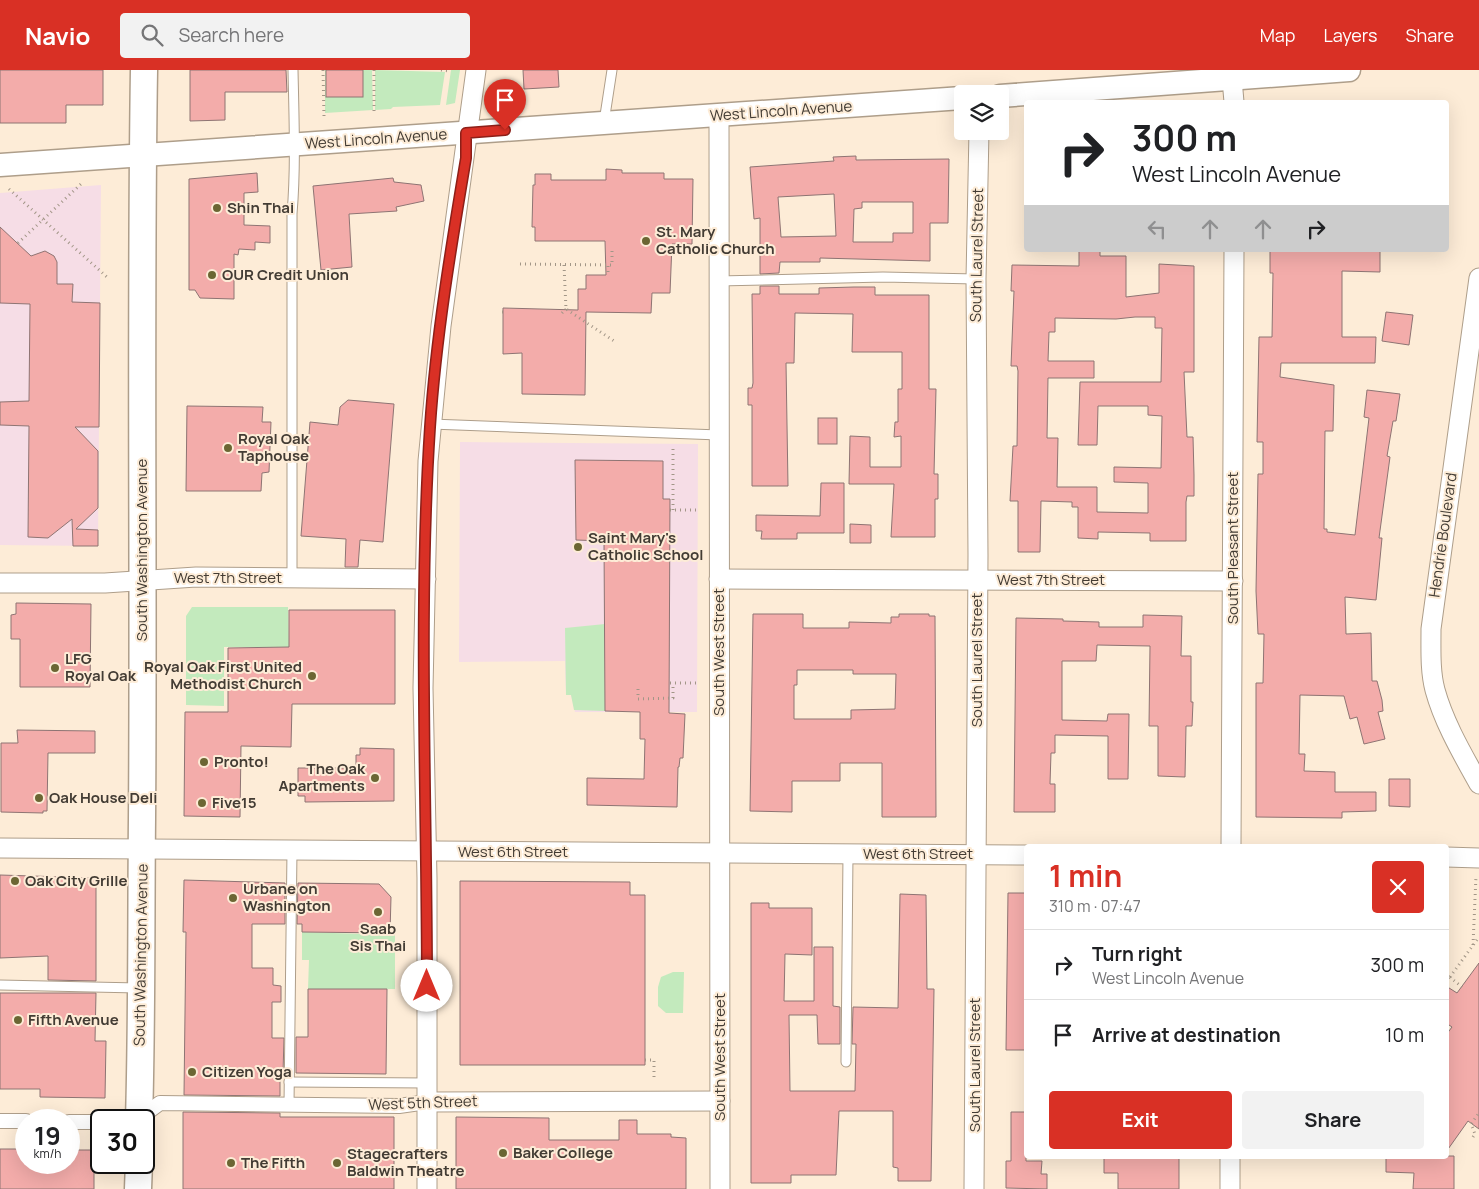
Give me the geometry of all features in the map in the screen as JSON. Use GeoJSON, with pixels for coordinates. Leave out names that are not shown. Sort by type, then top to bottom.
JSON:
{"type":"FeatureCollection","features":[{"type":"Feature","properties":{"kind":"main road","name":"South Washington Avenue"},"geometry":{"type":"LineString","coordinates":[[139,1109],[142,849],[141,430],[144,70]]}},
{"type":"Feature","properties":{"kind":"main road"},"geometry":{"type":"LineString","coordinates":[[138,1174],[138,1189]]}},
{"type":"Feature","properties":{"kind":"street"},"geometry":{"type":"LineString","coordinates":[[427,1189],[426,852],[423,688],[430,424],[441,326],[466,158],[466,133],[476,70]]}},
{"type":"Feature","properties":{"kind":"street"},"geometry":{"type":"LineString","coordinates":[[1009,95],[1349,70]]}},
{"type":"Feature","properties":{"kind":"street"},"geometry":{"type":"LineString","coordinates":[[1232,80],[1234,100]]}},
{"type":"Feature","properties":{"kind":"street","name":"West Lincoln Avenue"},"geometry":{"type":"LineString","coordinates":[[0,164],[954,99]]}},
{"type":"Feature","properties":{"kind":"street","name":"South West Street"},"geometry":{"type":"LineString","coordinates":[[719,115],[720,1189]]}},
{"type":"Feature","properties":{"kind":"street","name":"South Laurel Street"},"geometry":{"type":"LineString","coordinates":[[974,1189],[978,579],[976,279],[979,140]]}},
{"type":"Feature","properties":{"kind":"street","name":"South Pleasant Street"},"geometry":{"type":"LineString","coordinates":[[1231,844],[1234,252]]}},
{"type":"Feature","properties":{"kind":"street","name":"Hendrie Boulevard"},"geometry":{"type":"LineString","coordinates":[[1479,278],[1431,638],[1431,666],[1435,691],[1454,735],[1479,784]]}},
{"type":"Feature","properties":{"kind":"street","name":"West 7th Street"},"geometry":{"type":"LineString","coordinates":[[0,583],[104,583],[142,579],[426,579]]}},
{"type":"Feature","properties":{"kind":"street","name":"West 7th Street"},"geometry":{"type":"LineString","coordinates":[[719,579],[1233,581]]}},
{"type":"Feature","properties":{"kind":"street","name":"West 6th Street"},"geometry":{"type":"LineString","coordinates":[[0,848],[1024,855]]}},
{"type":"Feature","properties":{"kind":"street"},"geometry":{"type":"LineString","coordinates":[[1449,857],[1479,858]]}},
{"type":"Feature","properties":{"kind":"street","name":"West 5th Street"},"geometry":{"type":"LineString","coordinates":[[153,1109],[160,1103],[399,1106],[427,1102],[720,1101]]}},
{"type":"Feature","properties":{"kind":"street"},"geometry":{"type":"LineString","coordinates":[[0,1121],[15,1121]]}},
{"type":"Feature","properties":{"kind":"street"},"geometry":{"type":"LineString","coordinates":[[1230,1159],[1230,1189]]}},
{"type":"Feature","properties":{"kind":"lane"},"geometry":{"type":"LineString","coordinates":[[292,578],[292,214],[295,171],[293,70]]}},
{"type":"Feature","properties":{"kind":"lane"},"geometry":{"type":"LineString","coordinates":[[604,123],[612,70]]}},
{"type":"Feature","properties":{"kind":"lane"},"geometry":{"type":"LineString","coordinates":[[718,281],[883,277],[976,279]]}},
{"type":"Feature","properties":{"kind":"lane"},"geometry":{"type":"LineString","coordinates":[[430,424],[719,435]]}},
{"type":"Feature","properties":{"kind":"lane"},"geometry":{"type":"LineString","coordinates":[[289,1104],[292,850]]}},
{"type":"Feature","properties":{"kind":"lane"},"geometry":{"type":"LineString","coordinates":[[846,1062],[848,854]]}},
{"type":"Feature","properties":{"kind":"lane"},"geometry":{"type":"LineString","coordinates":[[0,985],[141,988]]}},
{"type":"Feature","properties":{"kind":"lane"},"geometry":{"type":"LineString","coordinates":[[289,1082],[427,1083]]}},
{"type":"Feature","properties":{"kind":"path"},"geometry":{"type":"LineString","coordinates":[[323,70],[324,116]]}},
{"type":"Feature","properties":{"kind":"path"},"geometry":{"type":"LineString","coordinates":[[374,70],[374,112]]}},
{"type":"Feature","properties":{"kind":"path"},"geometry":{"type":"LineString","coordinates":[[441,70],[450,71]]}},
{"type":"Feature","properties":{"kind":"path"},"geometry":{"type":"LineString","coordinates":[[18,243],[80,184]]}},
{"type":"Feature","properties":{"kind":"path"},"geometry":{"type":"LineString","coordinates":[[9,189],[107,277]]}},
{"type":"Feature","properties":{"kind":"path"},"geometry":{"type":"LineString","coordinates":[[520,264],[608,266],[612,265],[612,251]]}},
{"type":"Feature","properties":{"kind":"path"},"geometry":{"type":"LineString","coordinates":[[562,313],[566,309],[564,265]]}},
{"type":"Feature","properties":{"kind":"path"},"geometry":{"type":"LineString","coordinates":[[608,266],[608,275]]}},
{"type":"Feature","properties":{"kind":"path"},"geometry":{"type":"LineString","coordinates":[[566,309],[614,341]]}},
{"type":"Feature","properties":{"kind":"path"},"geometry":{"type":"LineString","coordinates":[[673,434],[671,510],[700,510]]}},
{"type":"Feature","properties":{"kind":"path"},"geometry":{"type":"LineString","coordinates":[[638,689],[638,699],[673,698],[672,683],[700,683]]}},
{"type":"Feature","properties":{"kind":"path"},"geometry":{"type":"LineString","coordinates":[[1473,945],[1476,883]]}},
{"type":"Feature","properties":{"kind":"path"},"geometry":{"type":"LineString","coordinates":[[1449,975],[1479,937]]}},
{"type":"Feature","properties":{"kind":"path"},"geometry":{"type":"LineString","coordinates":[[1449,977],[1462,987]]}},
{"type":"Feature","properties":{"kind":"path"},"geometry":{"type":"LineString","coordinates":[[645,1060],[654,1060],[654,1081]]}},
{"type":"Feature","properties":{"kind":"path"},"geometry":{"type":"LineString","coordinates":[[1473,1137],[1475,1134],[1471,1124],[1479,1113]]}},
{"type":"Feature","properties":{"kind":"shaded area"},"geometry":{"type":"Polygon","coordinates":[[[101,185],[98,546],[0,545],[0,193],[101,185]]]}},
{"type":"Feature","properties":{"kind":"shaded area","name":"Saint Mary's Catholic School"},"geometry":{"type":"Polygon","coordinates":[[[460,442],[698,444],[697,712],[575,712],[571,695],[566,695],[565,661],[459,662],[460,442]]]}},
{"type":"Feature","properties":{"kind":"green space"},"geometry":{"type":"Polygon","coordinates":[[[325,70],[372,70],[373,110],[325,113],[325,70]]]}},
{"type":"Feature","properties":{"kind":"green space"},"geometry":{"type":"Polygon","coordinates":[[[375,70],[445,72],[440,105],[393,107],[391,109],[375,110],[375,70]]]}},
{"type":"Feature","properties":{"kind":"green space"},"geometry":{"type":"Polygon","coordinates":[[[451,70],[460,70],[455,103],[446,105],[451,70]]]}},
{"type":"Feature","properties":{"kind":"green space"},"geometry":{"type":"Polygon","coordinates":[[[192,607],[288,607],[289,647],[224,647],[224,706],[186,705],[186,616],[192,607]]]}},
{"type":"Feature","properties":{"kind":"green space"},"geometry":{"type":"Polygon","coordinates":[[[605,624],[605,711],[574,710],[571,695],[566,695],[565,628],[605,624]]]}},
{"type":"Feature","properties":{"kind":"green space"},"geometry":{"type":"Polygon","coordinates":[[[302,932],[395,935],[395,989],[308,989],[309,960],[302,960],[302,932]]]}},
{"type":"Feature","properties":{"kind":"green space"},"geometry":{"type":"Polygon","coordinates":[[[673,972],[684,972],[683,1013],[666,1013],[658,1006],[658,987],[661,977],[673,972]]]}},
{"type":"Feature","properties":{"kind":"building"},"geometry":{"type":"Polygon","coordinates":[[[0,70],[103,70],[103,105],[66,105],[66,123],[0,123],[0,70]]]}},
{"type":"Feature","properties":{"kind":"building"},"geometry":{"type":"Polygon","coordinates":[[[190,70],[286,70],[287,92],[225,92],[225,120],[190,121],[190,70]]]}},
{"type":"Feature","properties":{"kind":"building"},"geometry":{"type":"Polygon","coordinates":[[[326,70],[363,70],[363,97],[326,97],[326,70]]]}},
{"type":"Feature","properties":{"kind":"building"},"geometry":{"type":"Polygon","coordinates":[[[523,70],[558,70],[559,87],[524,89],[523,70]]]}},
{"type":"Feature","properties":{"kind":"building"},"geometry":{"type":"Polygon","coordinates":[[[856,156],[856,160],[949,159],[948,223],[930,223],[930,261],[820,258],[820,262],[780,262],[779,273],[760,274],[760,218],[754,219],[750,167],[834,161],[833,157],[856,156]],[[834,194],[778,197],[781,237],[836,236],[834,194]],[[862,202],[862,208],[854,209],[853,242],[893,242],[893,233],[913,233],[913,202],[862,202]]]}},
{"type":"Feature","properties":{"kind":"building","name":"St. Mary Catholic Church"},"geometry":{"type":"Polygon","coordinates":[[[606,169],[622,170],[622,173],[664,173],[664,179],[693,179],[692,244],[672,244],[670,293],[652,293],[651,313],[586,312],[585,395],[522,394],[522,353],[503,354],[503,308],[578,310],[578,289],[586,289],[586,275],[606,275],[605,241],[535,241],[535,227],[532,227],[535,174],[551,174],[551,180],[606,180],[606,169]]]}},
{"type":"Feature","properties":{"kind":"building"},"geometry":{"type":"Polygon","coordinates":[[[257,173],[258,192],[244,193],[244,225],[270,226],[270,243],[255,242],[255,250],[239,249],[238,255],[234,254],[234,299],[200,298],[195,290],[189,290],[189,179],[257,173]]]}},
{"type":"Feature","properties":{"kind":"building"},"geometry":{"type":"Polygon","coordinates":[[[393,178],[394,182],[421,185],[424,201],[396,207],[397,211],[349,214],[352,267],[321,270],[313,186],[393,178]]]}},
{"type":"Feature","properties":{"kind":"building"},"geometry":{"type":"Polygon","coordinates":[[[0,227],[31,256],[45,251],[54,256],[57,262],[57,284],[73,284],[72,302],[100,303],[99,427],[75,427],[98,451],[98,508],[76,529],[98,530],[98,546],[73,546],[72,519],[48,538],[28,537],[29,426],[0,425],[0,402],[29,401],[30,304],[0,303],[0,227]]]}},
{"type":"Feature","properties":{"kind":"building"},"geometry":{"type":"Polygon","coordinates":[[[1079,252],[1100,252],[1100,256],[1126,256],[1126,297],[1159,293],[1159,264],[1194,266],[1194,372],[1184,372],[1187,437],[1193,437],[1194,475],[1194,496],[1187,496],[1186,502],[1186,541],[1150,541],[1150,533],[1098,532],[1098,539],[1078,538],[1078,507],[1072,507],[1072,502],[1041,501],[1040,552],[1018,552],[1018,501],[1010,501],[1013,446],[1017,446],[1018,371],[1017,366],[1011,366],[1014,291],[1011,291],[1012,265],[1079,266],[1079,252]],[[1155,317],[1116,319],[1055,318],[1055,332],[1049,332],[1048,361],[1094,361],[1094,378],[1048,378],[1047,438],[1058,438],[1057,487],[1097,487],[1097,512],[1148,513],[1148,483],[1114,482],[1114,467],[1161,468],[1162,416],[1148,415],[1148,406],[1098,406],[1097,445],[1078,445],[1080,382],[1161,382],[1162,328],[1155,328],[1155,317]]]}},
{"type":"Feature","properties":{"kind":"building"},"geometry":{"type":"Polygon","coordinates":[[[1270,252],[1380,252],[1380,272],[1342,271],[1342,337],[1376,337],[1375,363],[1281,363],[1280,377],[1334,385],[1333,431],[1325,431],[1324,529],[1327,529],[1327,532],[1355,535],[1369,418],[1364,417],[1367,390],[1400,394],[1396,421],[1393,421],[1387,456],[1390,457],[1379,538],[1382,538],[1376,600],[1345,597],[1346,634],[1371,633],[1372,681],[1377,681],[1382,700],[1383,711],[1378,712],[1385,739],[1364,744],[1357,717],[1350,719],[1344,696],[1300,695],[1299,754],[1305,754],[1304,771],[1335,772],[1335,792],[1376,792],[1376,811],[1342,812],[1342,818],[1256,817],[1256,683],[1263,683],[1264,634],[1258,634],[1256,591],[1258,474],[1263,474],[1263,442],[1257,442],[1259,337],[1272,337],[1273,273],[1270,273],[1270,252]]]}},
{"type":"Feature","properties":{"kind":"building"},"geometry":{"type":"Polygon","coordinates":[[[760,286],[779,286],[779,294],[819,294],[819,288],[875,287],[875,295],[929,295],[929,389],[936,389],[934,474],[938,474],[938,499],[935,499],[935,537],[891,537],[894,484],[849,484],[850,436],[870,437],[870,467],[901,467],[901,436],[894,437],[895,422],[898,422],[898,389],[902,389],[902,352],[852,352],[853,314],[795,313],[794,363],[786,363],[788,486],[752,486],[752,405],[748,405],[748,388],[752,388],[753,383],[752,294],[760,294],[760,286]]]}},
{"type":"Feature","properties":{"kind":"building"},"geometry":{"type":"Polygon","coordinates":[[[1386,312],[1413,315],[1409,345],[1382,341],[1386,312]]]}},
{"type":"Feature","properties":{"kind":"building"},"geometry":{"type":"Polygon","coordinates":[[[348,400],[394,404],[383,542],[360,540],[358,567],[345,567],[346,539],[301,536],[310,422],[338,425],[340,407],[348,400]]]}},
{"type":"Feature","properties":{"kind":"building","name":"Royal Oak Taphouse"},"geometry":{"type":"Polygon","coordinates":[[[187,406],[263,407],[262,422],[271,422],[269,472],[262,473],[261,491],[186,491],[187,406]]]}},
{"type":"Feature","properties":{"kind":"building"},"geometry":{"type":"Polygon","coordinates":[[[818,418],[837,418],[837,444],[818,444],[818,418]]]}},
{"type":"Feature","properties":{"kind":"building"},"geometry":{"type":"Polygon","coordinates":[[[575,460],[663,461],[663,499],[670,499],[669,713],[685,714],[683,758],[680,758],[678,767],[677,807],[587,805],[587,778],[644,779],[645,739],[640,739],[640,712],[605,711],[604,541],[576,540],[575,460]]]}},
{"type":"Feature","properties":{"kind":"building"},"geometry":{"type":"Polygon","coordinates":[[[821,483],[844,483],[844,533],[797,533],[797,539],[761,539],[762,531],[756,531],[756,515],[820,516],[821,483]]]}},
{"type":"Feature","properties":{"kind":"building"},"geometry":{"type":"Polygon","coordinates":[[[850,524],[871,525],[871,543],[850,543],[850,524]]]}},
{"type":"Feature","properties":{"kind":"building"},"geometry":{"type":"Polygon","coordinates":[[[16,603],[91,604],[90,687],[20,687],[20,639],[11,639],[11,615],[16,614],[16,603]]]}},
{"type":"Feature","properties":{"kind":"building","name":"Royal Oak First United Methodist Church"},"geometry":{"type":"Polygon","coordinates":[[[289,610],[395,610],[395,704],[292,704],[291,747],[241,746],[240,817],[184,816],[185,712],[228,712],[228,648],[289,647],[289,610]]]}},
{"type":"Feature","properties":{"kind":"building"},"geometry":{"type":"Polygon","coordinates":[[[753,614],[803,614],[803,628],[849,628],[849,622],[891,623],[891,617],[899,617],[899,614],[929,614],[929,616],[935,616],[936,817],[882,817],[882,763],[840,763],[840,781],[792,781],[792,812],[750,811],[753,614]],[[797,670],[797,685],[794,685],[794,719],[851,719],[851,710],[895,709],[896,674],[853,674],[853,670],[797,670]]]}},
{"type":"Feature","properties":{"kind":"building"},"geometry":{"type":"Polygon","coordinates":[[[1143,615],[1182,616],[1181,656],[1191,656],[1191,702],[1193,702],[1192,726],[1186,726],[1185,777],[1158,776],[1158,726],[1149,726],[1150,646],[1097,645],[1096,661],[1062,661],[1062,720],[1107,721],[1108,714],[1129,714],[1128,779],[1108,779],[1108,736],[1055,735],[1055,753],[1051,753],[1050,784],[1055,784],[1055,812],[1014,812],[1016,618],[1099,622],[1099,627],[1143,627],[1143,615]]]}},
{"type":"Feature","properties":{"kind":"building"},"geometry":{"type":"Polygon","coordinates":[[[17,730],[95,731],[95,753],[48,753],[47,811],[43,811],[43,813],[1,812],[1,743],[18,743],[17,730]]]}},
{"type":"Feature","properties":{"kind":"building"},"geometry":{"type":"Polygon","coordinates":[[[360,748],[394,749],[394,801],[305,802],[305,796],[298,796],[298,768],[356,768],[356,755],[360,755],[360,748]]]}},
{"type":"Feature","properties":{"kind":"building"},"geometry":{"type":"Polygon","coordinates":[[[1389,779],[1410,779],[1410,807],[1389,806],[1389,779]]]}},
{"type":"Feature","properties":{"kind":"building"},"geometry":{"type":"Polygon","coordinates":[[[0,875],[96,878],[96,981],[48,980],[48,956],[0,958],[0,875]]]}},
{"type":"Feature","properties":{"kind":"building"},"geometry":{"type":"Polygon","coordinates":[[[184,880],[285,883],[285,924],[252,924],[252,968],[273,968],[273,985],[281,986],[281,1002],[272,1002],[272,1038],[284,1038],[283,1073],[280,1073],[280,1096],[184,1095],[186,932],[183,932],[184,880]]]}},
{"type":"Feature","properties":{"kind":"building"},"geometry":{"type":"Polygon","coordinates":[[[460,881],[630,882],[630,895],[645,895],[645,1065],[460,1065],[460,881]]]}},
{"type":"Feature","properties":{"kind":"building"},"geometry":{"type":"Polygon","coordinates":[[[298,883],[379,884],[391,897],[390,933],[302,932],[302,924],[297,924],[298,883]]]}},
{"type":"Feature","properties":{"kind":"building"},"geometry":{"type":"Polygon","coordinates":[[[1008,893],[1024,893],[1024,1050],[1006,1050],[1008,893]]]}},
{"type":"Feature","properties":{"kind":"building"},"geometry":{"type":"Polygon","coordinates":[[[900,894],[926,895],[927,989],[934,989],[931,1181],[898,1181],[898,1168],[893,1167],[893,1111],[839,1111],[836,1175],[791,1175],[791,1183],[751,1183],[751,903],[769,903],[769,908],[812,908],[812,955],[785,954],[784,1001],[814,1001],[814,947],[833,947],[833,1006],[840,1007],[840,1044],[818,1044],[817,1015],[789,1015],[790,1091],[855,1091],[856,1044],[852,1044],[853,1007],[898,1008],[900,894]]]}},
{"type":"Feature","properties":{"kind":"building"},"geometry":{"type":"Polygon","coordinates":[[[1479,963],[1479,1129],[1468,1121],[1449,1148],[1449,1031],[1452,1027],[1449,1025],[1449,988],[1457,993],[1479,963]]]}},
{"type":"Feature","properties":{"kind":"building"},"geometry":{"type":"Polygon","coordinates":[[[308,989],[387,989],[386,1074],[296,1073],[296,1037],[308,1037],[308,989]]]}},
{"type":"Feature","properties":{"kind":"building"},"geometry":{"type":"Polygon","coordinates":[[[0,993],[96,993],[95,1041],[106,1041],[105,1098],[40,1097],[40,1089],[0,1089],[0,993]]]}},
{"type":"Feature","properties":{"kind":"building"},"geometry":{"type":"Polygon","coordinates":[[[183,1112],[280,1113],[280,1117],[394,1117],[394,1189],[183,1189],[183,1112]]]}},
{"type":"Feature","properties":{"kind":"building"},"geometry":{"type":"Polygon","coordinates":[[[1011,1112],[1024,1112],[1024,1159],[1026,1161],[1042,1161],[1041,1174],[1047,1174],[1047,1189],[1006,1188],[1006,1161],[1011,1161],[1011,1112]]]}},
{"type":"Feature","properties":{"kind":"building"},"geometry":{"type":"Polygon","coordinates":[[[456,1117],[549,1118],[549,1140],[619,1140],[619,1120],[637,1120],[637,1134],[671,1134],[671,1137],[686,1138],[686,1189],[456,1189],[456,1117]]]}},
{"type":"Feature","properties":{"kind":"building"},"geometry":{"type":"Polygon","coordinates":[[[0,1149],[15,1149],[15,1174],[80,1174],[80,1150],[90,1150],[90,1174],[94,1174],[94,1189],[0,1189],[0,1149]]]}},
{"type":"Feature","properties":{"kind":"building"},"geometry":{"type":"Polygon","coordinates":[[[1449,1156],[1454,1156],[1454,1189],[1413,1189],[1414,1173],[1386,1172],[1386,1159],[1449,1159],[1449,1156]]]}},
{"type":"Feature","properties":{"kind":"building"},"geometry":{"type":"Polygon","coordinates":[[[1104,1159],[1179,1159],[1179,1189],[1118,1189],[1118,1173],[1104,1173],[1104,1159]]]}},
{"type":"Feature","properties":{"kind":"place","name":"Shin Thai"},"geometry":{"type":"Point","coordinates":[217,208]}},
{"type":"Feature","properties":{"kind":"place","name":"St. Mary Catholic Church"},"geometry":{"type":"Point","coordinates":[646,241]}},
{"type":"Feature","properties":{"kind":"place","name":"OUR Credit Union"},"geometry":{"type":"Point","coordinates":[212,275]}},
{"type":"Feature","properties":{"kind":"place","name":"Royal Oak Taphouse"},"geometry":{"type":"Point","coordinates":[228,448]}},
{"type":"Feature","properties":{"kind":"place","name":"Saint Mary's Catholic School"},"geometry":{"type":"Point","coordinates":[578,547]}},
{"type":"Feature","properties":{"kind":"place","name":"LFG Royal Oak"},"geometry":{"type":"Point","coordinates":[55,668]}},
{"type":"Feature","properties":{"kind":"place","name":"Royal Oak First United Methodist Church"},"geometry":{"type":"Point","coordinates":[312,676]}},
{"type":"Feature","properties":{"kind":"place","name":"Pronto!"},"geometry":{"type":"Point","coordinates":[204,762]}},
{"type":"Feature","properties":{"kind":"place","name":"The Oak Apartments"},"geometry":{"type":"Point","coordinates":[375,778]}},
{"type":"Feature","properties":{"kind":"place","name":"Oak House Deli"},"geometry":{"type":"Point","coordinates":[39,798]}},
{"type":"Feature","properties":{"kind":"place","name":"Five15"},"geometry":{"type":"Point","coordinates":[202,803]}},
{"type":"Feature","properties":{"kind":"place","name":"Oak City Grille"},"geometry":{"type":"Point","coordinates":[15,881]}},
{"type":"Feature","properties":{"kind":"place","name":"Urbane on Washington"},"geometry":{"type":"Point","coordinates":[233,898]}},
{"type":"Feature","properties":{"kind":"place","name":"Saab Sis Thai"},"geometry":{"type":"Point","coordinates":[378,912]}},
{"type":"Feature","properties":{"kind":"place","name":"Fifth Avenue"},"geometry":{"type":"Point","coordinates":[18,1020]}},
{"type":"Feature","properties":{"kind":"place","name":"Citizen Yoga"},"geometry":{"type":"Point","coordinates":[192,1072]}},
{"type":"Feature","properties":{"kind":"place","name":"Baker College"},"geometry":{"type":"Point","coordinates":[503,1153]}},
{"type":"Feature","properties":{"kind":"place","name":"The Fifth"},"geometry":{"type":"Point","coordinates":[231,1163]}},
{"type":"Feature","properties":{"kind":"place","name":"Stagecrafters Baldwin Theatre"},"geometry":{"type":"Point","coordinates":[337,1163]}},
{"type":"Feature","properties":{"kind":"route"},"geometry":{"type":"LineString","coordinates":[[427,986],[423,688],[430,424],[441,326],[466,158],[466,133],[505,130]]}}]}
